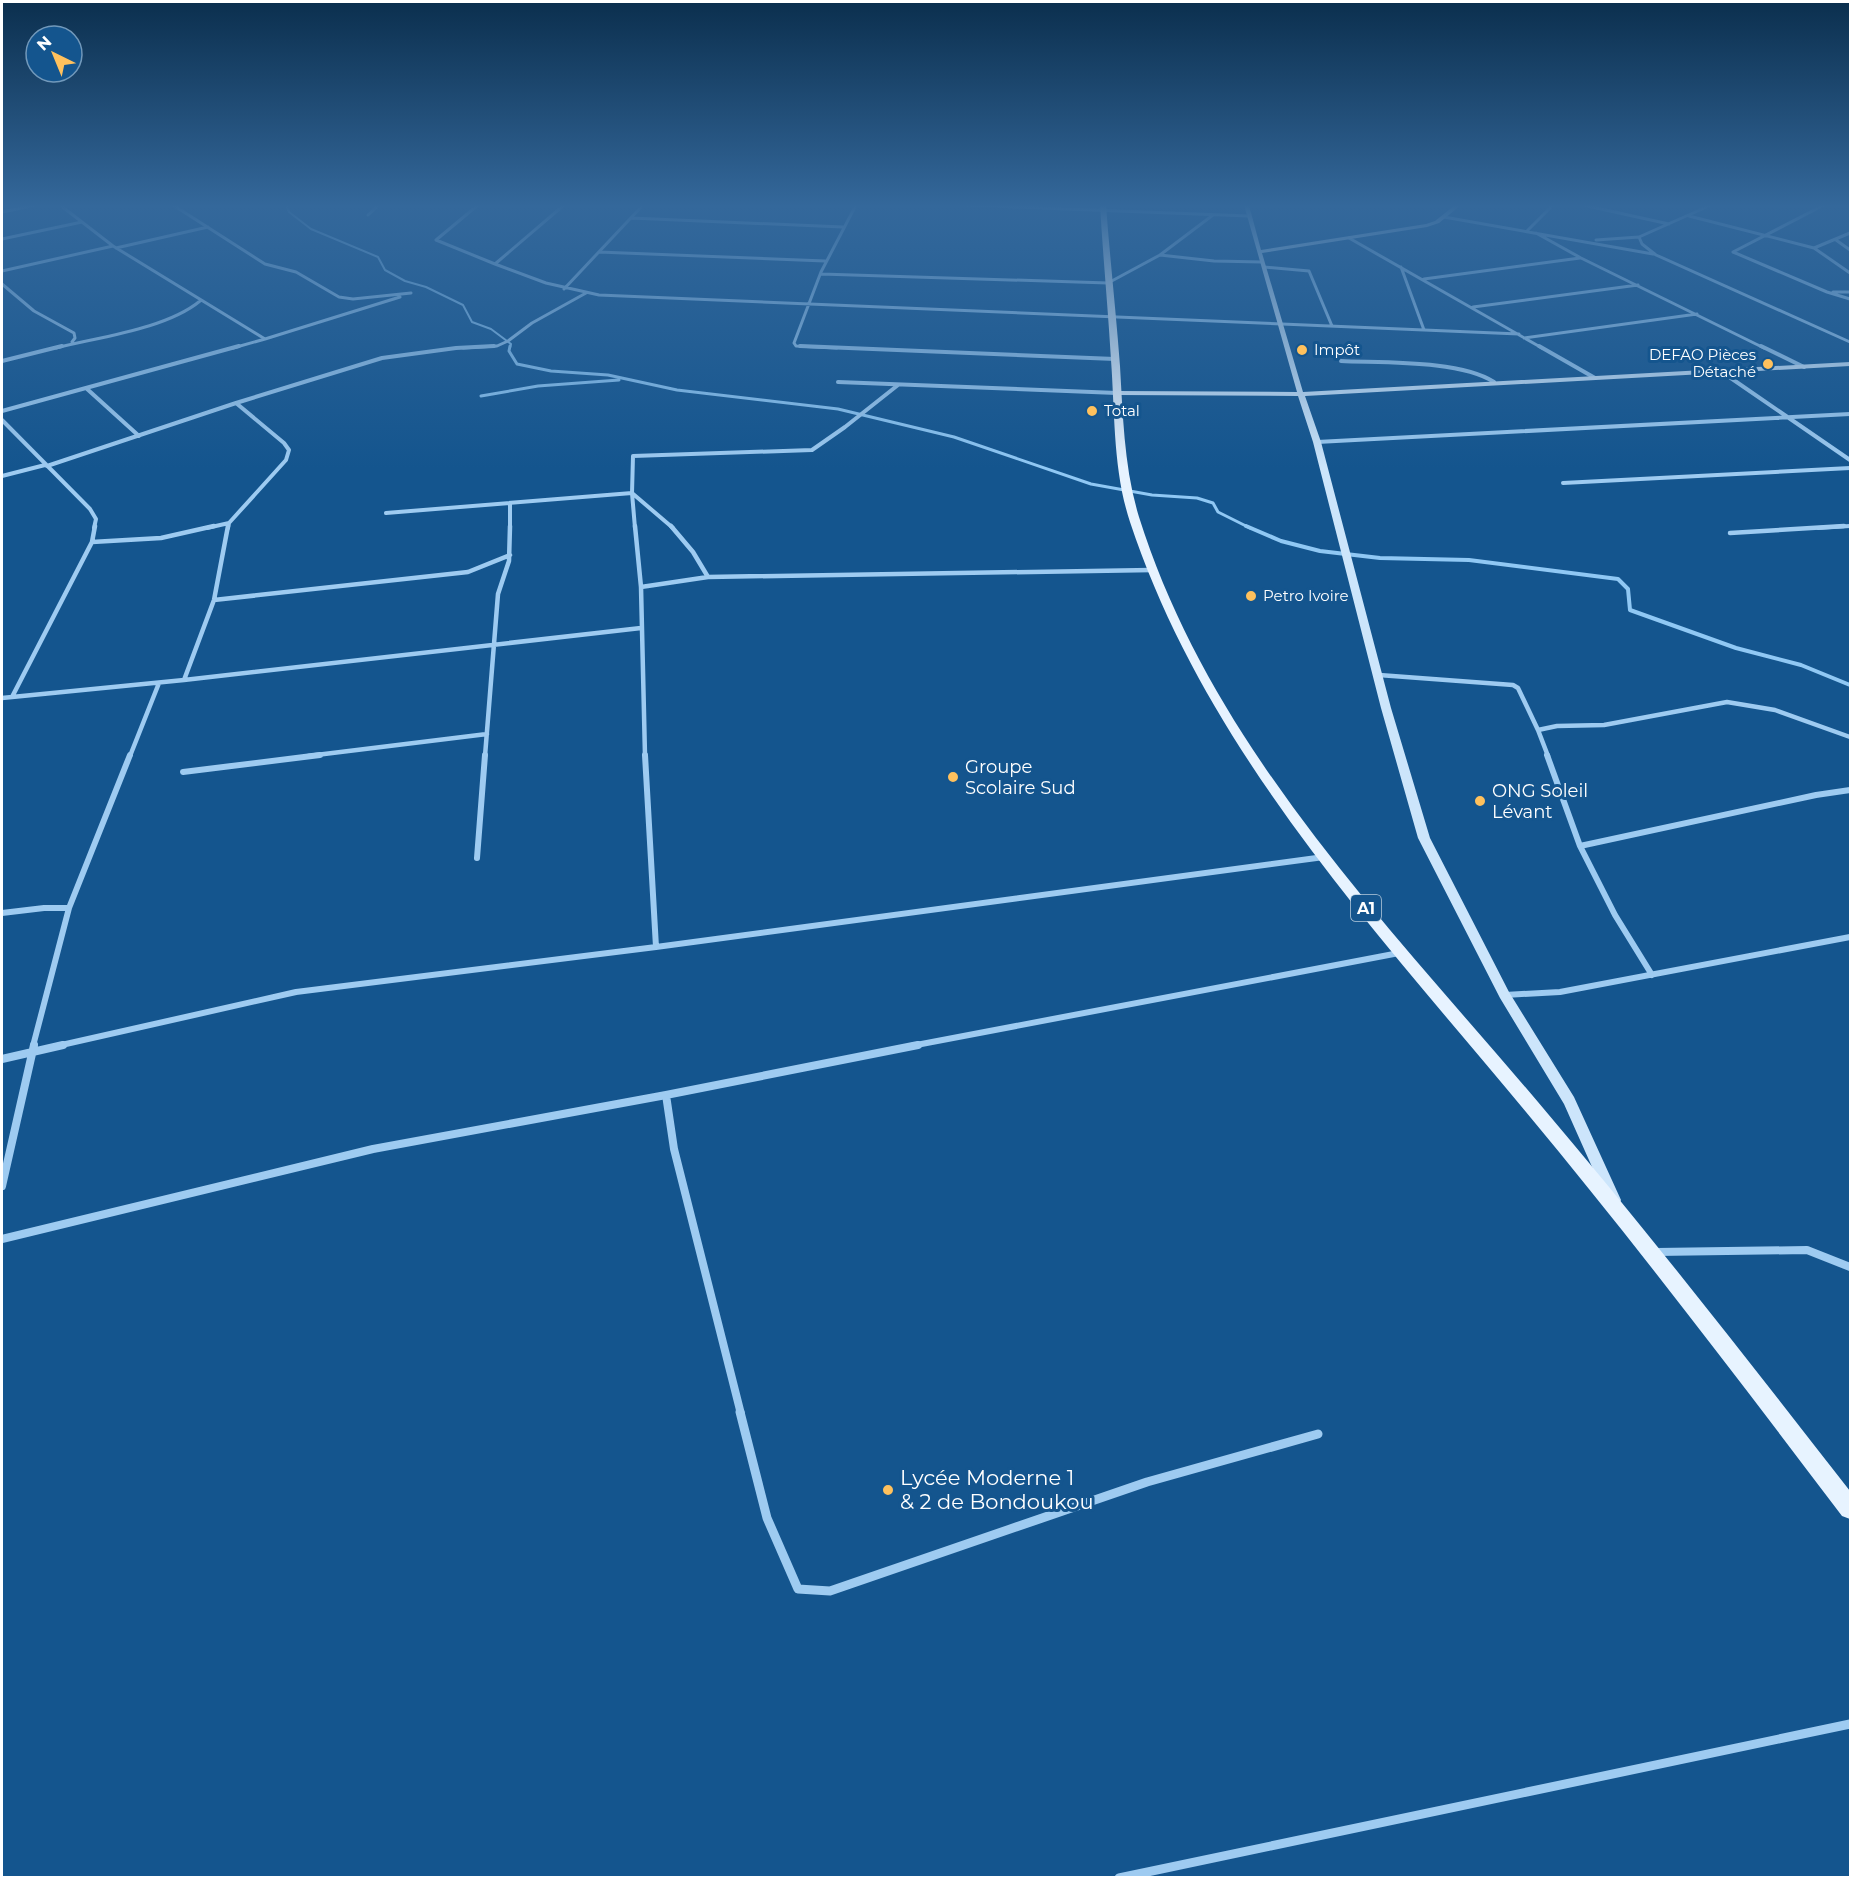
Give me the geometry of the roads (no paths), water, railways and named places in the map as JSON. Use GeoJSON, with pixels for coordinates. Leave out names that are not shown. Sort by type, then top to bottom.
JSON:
{"type":"FeatureCollection","features":[{"type":"Feature","properties":{"kind":"main road","name":"A1"},"geometry":{"type":"LineString","coordinates":[[1109,293],[1126,485],[1133,516],[1152,570],[1189,652],[1221,708],[1262,772],[1324,857],[1653,1252],[1851,1508]]}},
{"type":"Feature","properties":{"kind":"street"},"geometry":{"type":"LineString","coordinates":[[12,293],[34,311],[74,333],[75,338],[72,342]]}},
{"type":"Feature","properties":{"kind":"street"},"geometry":{"type":"LineString","coordinates":[[187,293],[265,339]]}},
{"type":"Feature","properties":{"kind":"street"},"geometry":{"type":"LineString","coordinates":[[2,411],[265,339],[411,293],[353,299],[339,297],[332,293]]}},
{"type":"Feature","properties":{"kind":"street"},"geometry":{"type":"LineString","coordinates":[[2,476],[46,465],[236,403],[388,357],[497,346],[508,341],[532,323],[586,293],[805,305],[1519,334]]}},
{"type":"Feature","properties":{"kind":"street"},"geometry":{"type":"LineString","coordinates":[[811,293],[805,305],[794,343],[802,347],[1115,359]]}},
{"type":"Feature","properties":{"kind":"street"},"geometry":{"type":"LineString","coordinates":[[1272,293],[1300,394],[1317,442],[1401,765],[1424,838],[1504,995],[1569,1101],[1619,1211]]}},
{"type":"Feature","properties":{"kind":"street"},"geometry":{"type":"LineString","coordinates":[[1318,293],[1332,326]]}},
{"type":"Feature","properties":{"kind":"street"},"geometry":{"type":"LineString","coordinates":[[1410,293],[1424,330]]}},
{"type":"Feature","properties":{"kind":"street"},"geometry":{"type":"LineString","coordinates":[[1446,293],[1595,378]]}},
{"type":"Feature","properties":{"kind":"street"},"geometry":{"type":"LineString","coordinates":[[1473,307],[1581,293]]}},
{"type":"Feature","properties":{"kind":"street"},"geometry":{"type":"LineString","coordinates":[[1655,293],[1804,367]]}},
{"type":"Feature","properties":{"kind":"street"},"geometry":{"type":"LineString","coordinates":[[1740,293],[1851,342]]}},
{"type":"Feature","properties":{"kind":"street"},"geometry":{"type":"LineString","coordinates":[[1829,293],[1851,299]]}},
{"type":"Feature","properties":{"kind":"street"},"geometry":{"type":"LineString","coordinates":[[2,361],[169,320],[188,311],[200,301]]}},
{"type":"Feature","properties":{"kind":"street"},"geometry":{"type":"LineString","coordinates":[[1524,338],[1698,314]]}},
{"type":"Feature","properties":{"kind":"street"},"geometry":{"type":"LineString","coordinates":[[1341,361],[1443,367],[1480,373],[1494,382]]}},
{"type":"Feature","properties":{"kind":"street"},"geometry":{"type":"LineString","coordinates":[[838,382],[1117,393],[1300,394],[1851,364]]}},
{"type":"Feature","properties":{"kind":"street"},"geometry":{"type":"LineString","coordinates":[[1722,372],[1851,460]]}},
{"type":"Feature","properties":{"kind":"street"},"geometry":{"type":"LineString","coordinates":[[656,947],[643,723],[640,587],[632,493],[633,456],[812,450],[832,439],[858,415],[898,385]]}},
{"type":"Feature","properties":{"kind":"street"},"geometry":{"type":"LineString","coordinates":[[86,388],[139,436]]}},
{"type":"Feature","properties":{"kind":"street"},"geometry":{"type":"LineString","coordinates":[[184,680],[214,600],[229,523],[286,460],[289,450],[284,443],[236,403]]}},
{"type":"Feature","properties":{"kind":"street"},"geometry":{"type":"LineString","coordinates":[[1317,442],[1851,414]]}},
{"type":"Feature","properties":{"kind":"street"},"geometry":{"type":"LineString","coordinates":[[2,420],[90,509],[96,519],[92,542],[12,697]]}},
{"type":"Feature","properties":{"kind":"street"},"geometry":{"type":"LineString","coordinates":[[1563,483],[1851,468]]}},
{"type":"Feature","properties":{"kind":"street"},"geometry":{"type":"LineString","coordinates":[[386,513],[632,493],[684,538],[697,555],[708,577]]}},
{"type":"Feature","properties":{"kind":"street"},"geometry":{"type":"LineString","coordinates":[[477,858],[498,594],[510,555],[510,503]]}},
{"type":"Feature","properties":{"kind":"street"},"geometry":{"type":"LineString","coordinates":[[92,542],[161,538],[229,523]]}},
{"type":"Feature","properties":{"kind":"street"},"geometry":{"type":"LineString","coordinates":[[1730,533],[1851,526]]}},
{"type":"Feature","properties":{"kind":"street"},"geometry":{"type":"LineString","coordinates":[[214,600],[468,572],[510,555]]}},
{"type":"Feature","properties":{"kind":"street"},"geometry":{"type":"LineString","coordinates":[[640,587],[708,577],[1152,570]]}},
{"type":"Feature","properties":{"kind":"street"},"geometry":{"type":"LineString","coordinates":[[2,698],[159,683],[641,628]]}},
{"type":"Feature","properties":{"kind":"street"},"geometry":{"type":"LineString","coordinates":[[1379,675],[1513,685],[1518,688],[1538,730],[1580,846],[1615,915],[1652,975]]}},
{"type":"Feature","properties":{"kind":"street"},"geometry":{"type":"LineString","coordinates":[[2,1186],[32,1052],[69,908],[159,683]]}},
{"type":"Feature","properties":{"kind":"street"},"geometry":{"type":"LineString","coordinates":[[1538,730],[1557,726],[1604,725],[1727,702],[1743,702],[1851,737]]}},
{"type":"Feature","properties":{"kind":"street"},"geometry":{"type":"LineString","coordinates":[[183,772],[487,734]]}},
{"type":"Feature","properties":{"kind":"street"},"geometry":{"type":"LineString","coordinates":[[1580,846],[1816,795],[1851,790]]}},
{"type":"Feature","properties":{"kind":"street"},"geometry":{"type":"LineString","coordinates":[[2,1059],[263,998],[1324,857]]}},
{"type":"Feature","properties":{"kind":"street"},"geometry":{"type":"LineString","coordinates":[[2,913],[44,908],[69,908]]}},
{"type":"Feature","properties":{"kind":"street"},"geometry":{"type":"LineString","coordinates":[[1504,995],[1560,992],[1851,937]]}},
{"type":"Feature","properties":{"kind":"street"},"geometry":{"type":"LineString","coordinates":[[2,1239],[373,1149],[666,1095],[1052,1018],[1403,952]]}},
{"type":"Feature","properties":{"kind":"street"},"geometry":{"type":"LineString","coordinates":[[666,1095],[674,1149],[767,1518],[798,1589],[830,1591],[1147,1482],[1318,1434]]}},
{"type":"Feature","properties":{"kind":"street"},"geometry":{"type":"LineString","coordinates":[[1653,1252],[1807,1250],[1851,1267]]}},
{"type":"Feature","properties":{"kind":"street"},"geometry":{"type":"LineString","coordinates":[[1119,1878],[1851,1724]]}},
{"type":"Feature","properties":{"kind":"waterway"},"geometry":{"type":"LineString","coordinates":[[438,293],[463,305],[472,322],[491,329],[511,344],[510,348]]}},
{"type":"Feature","properties":{"kind":"waterway"},"geometry":{"type":"LineString","coordinates":[[510,346],[509,351],[517,364],[551,371],[608,375],[677,390],[838,409],[954,437],[1091,484],[1152,495],[1197,498],[1213,503],[1218,512],[1246,526]]}},
{"type":"Feature","properties":{"kind":"waterway"},"geometry":{"type":"LineString","coordinates":[[481,396],[538,386],[619,380]]}},
{"type":"Feature","properties":{"kind":"waterway"},"geometry":{"type":"LineString","coordinates":[[1246,526],[1281,541],[1320,551],[1380,558],[1469,560],[1618,579],[1628,589],[1630,610],[1736,648],[1801,665],[1850,685]]}},
{"type":"Feature","properties":{"kind":"waterway"},"geometry":{"type":"LineString","coordinates":[[1246,526],[1250,528]]}},
{"type":"Feature","properties":{"kind":"place","name":"Impôt"},"geometry":{"type":"Point","coordinates":[1302,350]}},
{"type":"Feature","properties":{"kind":"place","name":"DEFAO Pièces Détaché"},"geometry":{"type":"Point","coordinates":[1768,364]}},
{"type":"Feature","properties":{"kind":"place","name":"Total"},"geometry":{"type":"Point","coordinates":[1092,411]}},
{"type":"Feature","properties":{"kind":"place","name":"Petro Ivoire"},"geometry":{"type":"Point","coordinates":[1251,596]}},
{"type":"Feature","properties":{"kind":"place","name":"Groupe Scolaire Sud"},"geometry":{"type":"Point","coordinates":[953,777]}},
{"type":"Feature","properties":{"kind":"place","name":"ONG Soleil Lévant"},"geometry":{"type":"Point","coordinates":[1480,801]}},
{"type":"Feature","properties":{"kind":"place","name":"Lycée Moderne 1 & 2 de Bondoukou"},"geometry":{"type":"Point","coordinates":[888,1490]}}]}
